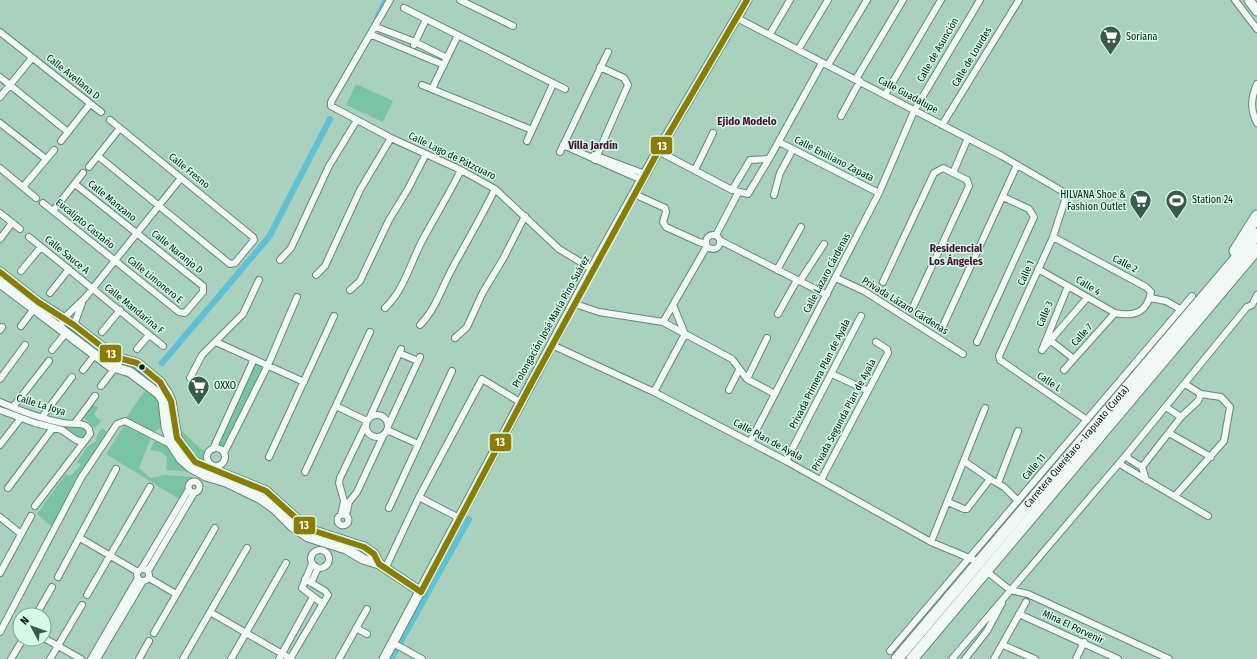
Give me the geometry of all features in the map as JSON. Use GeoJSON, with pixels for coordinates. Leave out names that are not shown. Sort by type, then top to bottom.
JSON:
{"type":"FeatureCollection","features":[{"type":"Feature","properties":{"kind":"highway"},"geometry":{"type":"LineString","coordinates":[[1191,314],[1257,216]]}},
{"type":"Feature","properties":{"kind":"highway","name":"Carretera Querétaro - Irapuato (Cuota)"},"geometry":{"type":"LineString","coordinates":[[894,655],[1191,314],[1257,234]]}},
{"type":"Feature","properties":{"kind":"highway","name":"Carretera Querétaro - Irapuato (Cuota)"},"geometry":{"type":"LineString","coordinates":[[912,659],[1257,249]]}},
{"type":"Feature","properties":{"kind":"street"},"geometry":{"type":"LineString","coordinates":[[390,0],[372,34],[412,50],[444,66]]}},
{"type":"Feature","properties":{"kind":"street"},"geometry":{"type":"LineString","coordinates":[[460,0],[513,26]]}},
{"type":"Feature","properties":{"kind":"street","name":"Prolongación José María Pino Suárez"},"geometry":{"type":"LineString","coordinates":[[384,659],[421,592],[520,402],[575,304],[592,269],[643,177],[747,0]]}},
{"type":"Feature","properties":{"kind":"street"},"geometry":{"type":"LineString","coordinates":[[770,34],[790,0]]}},
{"type":"Feature","properties":{"kind":"street"},"geometry":{"type":"LineString","coordinates":[[798,50],[828,0]]}},
{"type":"Feature","properties":{"kind":"street"},"geometry":{"type":"LineString","coordinates":[[658,151],[735,191],[748,194],[825,64],[867,0]]}},
{"type":"Feature","properties":{"kind":"street"},"geometry":{"type":"LineString","coordinates":[[841,116],[858,80],[903,0]]}},
{"type":"Feature","properties":{"kind":"street"},"geometry":{"type":"LineString","coordinates":[[886,95],[941,0]]}},
{"type":"Feature","properties":{"kind":"street","name":"Calle de Asunción"},"geometry":{"type":"LineString","coordinates":[[914,111],[980,0]]}},
{"type":"Feature","properties":{"kind":"street","name":"Calle de Lourdes"},"geometry":{"type":"LineString","coordinates":[[942,125],[1019,0]]}},
{"type":"Feature","properties":{"kind":"street"},"geometry":{"type":"LineString","coordinates":[[1235,0],[1257,29]]}},
{"type":"Feature","properties":{"kind":"street"},"geometry":{"type":"LineString","coordinates":[[1249,0],[1257,11]]}},
{"type":"Feature","properties":{"kind":"street"},"geometry":{"type":"LineString","coordinates":[[404,8],[565,89]]}},
{"type":"Feature","properties":{"kind":"street","name":"Calle Guadalupe"},"geometry":{"type":"LineString","coordinates":[[737,18],[968,138],[1067,194]]}},
{"type":"Feature","properties":{"kind":"street"},"geometry":{"type":"LineString","coordinates":[[412,50],[426,19]]}},
{"type":"Feature","properties":{"kind":"street"},"geometry":{"type":"LineString","coordinates":[[376,27],[415,42],[447,58]]}},
{"type":"Feature","properties":{"kind":"street","name":"Calle Avellana D"},"geometry":{"type":"LineString","coordinates":[[0,32],[100,112]]}},
{"type":"Feature","properties":{"kind":"street","name":"Calle Lago de Pátzcuaro"},"geometry":{"type":"LineString","coordinates":[[372,34],[334,96],[331,106],[391,138],[460,170],[495,189],[564,253],[592,269]]}},
{"type":"Feature","properties":{"kind":"street"},"geometry":{"type":"LineString","coordinates":[[432,89],[458,35]]}},
{"type":"Feature","properties":{"kind":"street"},"geometry":{"type":"LineString","coordinates":[[560,152],[608,52]]}},
{"type":"Feature","properties":{"kind":"street"},"geometry":{"type":"LineString","coordinates":[[0,97],[32,58]]}},
{"type":"Feature","properties":{"kind":"street"},"geometry":{"type":"LineString","coordinates":[[596,158],[628,84],[624,78],[600,67]]}},
{"type":"Feature","properties":{"kind":"street"},"geometry":{"type":"LineString","coordinates":[[0,77],[68,132]]}},
{"type":"Feature","properties":{"kind":"street"},"geometry":{"type":"LineString","coordinates":[[527,141],[553,84]]}},
{"type":"Feature","properties":{"kind":"street"},"geometry":{"type":"LineString","coordinates":[[1257,84],[1252,98],[1257,123]]}},
{"type":"Feature","properties":{"kind":"street"},"geometry":{"type":"LineString","coordinates":[[422,85],[532,130]]}},
{"type":"Feature","properties":{"kind":"street"},"geometry":{"type":"LineString","coordinates":[[61,141],[90,104]]}},
{"type":"Feature","properties":{"kind":"street","name":"Calle Lázaro Cárdenas"},"geometry":{"type":"LineString","coordinates":[[750,442],[879,193],[914,111]]}},
{"type":"Feature","properties":{"kind":"street","name":"Calle Fresno"},"geometry":{"type":"LineString","coordinates":[[110,120],[254,239],[235,263],[230,264],[159,206]]}},
{"type":"Feature","properties":{"kind":"street"},"geometry":{"type":"LineString","coordinates":[[280,260],[292,248],[329,166],[357,120]]}},
{"type":"Feature","properties":{"kind":"street"},"geometry":{"type":"LineString","coordinates":[[0,123],[46,160]]}},
{"type":"Feature","properties":{"kind":"street"},"geometry":{"type":"LineString","coordinates":[[89,167],[120,128]]}},
{"type":"Feature","properties":{"kind":"street"},"geometry":{"type":"LineString","coordinates":[[695,170],[713,133]]}},
{"type":"Feature","properties":{"kind":"street"},"geometry":{"type":"LineString","coordinates":[[316,275],[325,266],[360,190],[391,138]]}},
{"type":"Feature","properties":{"kind":"street"},"geometry":{"type":"LineString","coordinates":[[953,173],[968,138]]}},
{"type":"Feature","properties":{"kind":"street","name":"Calle Emiliano Zapata"},"geometry":{"type":"LineString","coordinates":[[779,142],[879,193]]}},
{"type":"Feature","properties":{"kind":"street"},"geometry":{"type":"LineString","coordinates":[[563,145],[643,177]]}},
{"type":"Feature","properties":{"kind":"street"},"geometry":{"type":"LineString","coordinates":[[774,195],[780,173],[793,149]]}},
{"type":"Feature","properties":{"kind":"street"},"geometry":{"type":"LineString","coordinates":[[24,187],[54,150]]}},
{"type":"Feature","properties":{"kind":"street"},"geometry":{"type":"LineString","coordinates":[[350,290],[360,281],[388,220],[408,188],[426,154]]}},
{"type":"Feature","properties":{"kind":"street"},"geometry":{"type":"LineString","coordinates":[[98,156],[159,206]]}},
{"type":"Feature","properties":{"kind":"street"},"geometry":{"type":"LineString","coordinates":[[663,322],[706,245],[707,238],[716,235],[750,160],[769,159]]}},
{"type":"Feature","properties":{"kind":"street"},"geometry":{"type":"LineString","coordinates":[[943,326],[1017,165]]}},
{"type":"Feature","properties":{"kind":"street"},"geometry":{"type":"LineString","coordinates":[[0,168],[36,198]]}},
{"type":"Feature","properties":{"kind":"street"},"geometry":{"type":"LineString","coordinates":[[883,282],[934,172],[943,168],[967,180],[970,186],[913,307]]}},
{"type":"Feature","properties":{"kind":"street"},"geometry":{"type":"LineString","coordinates":[[385,308],[397,295],[422,242],[444,203],[460,170]]}},
{"type":"Feature","properties":{"kind":"street"},"geometry":{"type":"LineString","coordinates":[[53,211],[84,174]]}},
{"type":"Feature","properties":{"kind":"street"},"geometry":{"type":"LineString","coordinates":[[52,350],[62,332],[64,319],[85,298],[181,178]]}},
{"type":"Feature","properties":{"kind":"street","name":"Calle Manzano"},"geometry":{"type":"LineString","coordinates":[[75,184],[137,233]]}},
{"type":"Feature","properties":{"kind":"street"},"geometry":{"type":"LineString","coordinates":[[420,325],[432,312],[452,268],[495,189]]}},
{"type":"Feature","properties":{"kind":"street"},"geometry":{"type":"LineString","coordinates":[[634,194],[665,208],[666,212],[663,222],[666,227],[706,245],[709,248],[716,249],[721,244],[721,241]]}},
{"type":"Feature","properties":{"kind":"street","name":"Calle 1"},"geometry":{"type":"LineString","coordinates":[[1000,360],[999,356],[1053,237],[1067,194]]}},
{"type":"Feature","properties":{"kind":"street"},"geometry":{"type":"LineString","coordinates":[[977,342],[1034,217],[1029,209],[1003,197]]}},
{"type":"Feature","properties":{"kind":"street","name":"Eucalipto Castaño"},"geometry":{"type":"LineString","coordinates":[[43,203],[115,261]]}},
{"type":"Feature","properties":{"kind":"street"},"geometry":{"type":"LineString","coordinates":[[0,213],[20,229]]}},
{"type":"Feature","properties":{"kind":"street"},"geometry":{"type":"LineString","coordinates":[[455,338],[467,327],[483,292],[503,259],[525,216]]}},
{"type":"Feature","properties":{"kind":"street"},"geometry":{"type":"LineString","coordinates":[[0,238],[12,223]]}},
{"type":"Feature","properties":{"kind":"street"},"geometry":{"type":"LineString","coordinates":[[777,270],[801,226]]}},
{"type":"Feature","properties":{"kind":"street","name":"Calle Naranjo D"},"geometry":{"type":"LineString","coordinates":[[137,233],[204,288],[187,311],[183,314]]}},
{"type":"Feature","properties":{"kind":"street"},"geometry":{"type":"LineString","coordinates":[[716,235],[721,241],[827,295]]}},
{"type":"Feature","properties":{"kind":"street","name":"Calle Sauce A"},"geometry":{"type":"LineString","coordinates":[[29,237],[93,288]]}},
{"type":"Feature","properties":{"kind":"street","name":"Calle 2"},"geometry":{"type":"LineString","coordinates":[[1053,237],[1146,286],[1151,292],[1150,298]]}},
{"type":"Feature","properties":{"kind":"street"},"geometry":{"type":"LineString","coordinates":[[778,314],[798,280],[824,244]]}},
{"type":"Feature","properties":{"kind":"street"},"geometry":{"type":"LineString","coordinates":[[21,271],[41,247]]}},
{"type":"Feature","properties":{"kind":"street","name":"Calle Limonero E"},"geometry":{"type":"LineString","coordinates":[[115,261],[183,314]]}},
{"type":"Feature","properties":{"kind":"street"},"geometry":{"type":"LineString","coordinates":[[50,293],[69,269]]}},
{"type":"Feature","properties":{"kind":"street","name":"Calle 4"},"geometry":{"type":"LineString","coordinates":[[1038,269],[1115,313],[1130,316],[1138,313],[1150,298]]}},
{"type":"Feature","properties":{"kind":"street"},"geometry":{"type":"LineString","coordinates":[[0,272],[38,302],[74,325],[121,360],[137,363],[164,386],[171,401],[178,438],[189,456],[207,470]]}},
{"type":"Feature","properties":{"kind":"street","name":"Privada Lázaro Cárdenas"},"geometry":{"type":"LineString","coordinates":[[836,278],[864,291],[963,354]]}},
{"type":"Feature","properties":{"kind":"street"},"geometry":{"type":"LineString","coordinates":[[190,378],[200,359],[242,314],[259,280]]}},
{"type":"Feature","properties":{"kind":"street"},"geometry":{"type":"LineString","coordinates":[[1,286],[94,356],[115,368],[130,372],[159,394],[163,400],[166,427],[172,445],[181,459],[266,491],[308,529],[334,541],[364,547],[374,554],[382,565],[421,592]]}},
{"type":"Feature","properties":{"kind":"street","name":"Calle 3"},"geometry":{"type":"LineString","coordinates":[[1051,341],[1042,350],[1068,286]]}},
{"type":"Feature","properties":{"kind":"street","name":"Calle Mandarina F"},"geometry":{"type":"LineString","coordinates":[[93,288],[163,346]]}},
{"type":"Feature","properties":{"kind":"street"},"geometry":{"type":"LineString","coordinates":[[952,659],[1010,590],[1120,466],[1247,307],[1252,305],[1257,295]]}},
{"type":"Feature","properties":{"kind":"street","name":"Calle 11"},"geometry":{"type":"LineString","coordinates":[[894,655],[973,559],[1018,501],[1192,296]]}},
{"type":"Feature","properties":{"kind":"street"},"geometry":{"type":"LineString","coordinates":[[207,470],[224,460],[224,453],[268,365],[297,297]]}},
{"type":"Feature","properties":{"kind":"street"},"geometry":{"type":"LineString","coordinates":[[74,325],[85,298]]}},
{"type":"Feature","properties":{"kind":"street"},"geometry":{"type":"LineString","coordinates":[[1074,359],[1051,341],[1087,298]]}},
{"type":"Feature","properties":{"kind":"street"},"geometry":{"type":"LineString","coordinates":[[1150,298],[1166,301],[1180,309]]}},
{"type":"Feature","properties":{"kind":"street"},"geometry":{"type":"LineString","coordinates":[[575,304],[599,312],[663,322],[732,359],[747,379],[774,394]]}},
{"type":"Feature","properties":{"kind":"street"},"geometry":{"type":"LineString","coordinates":[[672,305],[685,334]]}},
{"type":"Feature","properties":{"kind":"street"},"geometry":{"type":"LineString","coordinates":[[21,326],[33,310]]}},
{"type":"Feature","properties":{"kind":"street"},"geometry":{"type":"LineString","coordinates":[[102,332],[120,310]]}},
{"type":"Feature","properties":{"kind":"street","name":"Calle 7"},"geometry":{"type":"LineString","coordinates":[[1064,370],[1115,313]]}},
{"type":"Feature","properties":{"kind":"street"},"geometry":{"type":"LineString","coordinates":[[269,457],[334,316]]}},
{"type":"Feature","properties":{"kind":"street","name":"Privada Primera Plan de Ayala"},"geometry":{"type":"LineString","coordinates":[[786,461],[861,316]]}},
{"type":"Feature","properties":{"kind":"street"},"geometry":{"type":"LineString","coordinates":[[305,472],[370,332]]}},
{"type":"Feature","properties":{"kind":"street"},"geometry":{"type":"LineString","coordinates":[[654,392],[685,334]]}},
{"type":"Feature","properties":{"kind":"street"},"geometry":{"type":"LineString","coordinates":[[137,349],[149,335]]}},
{"type":"Feature","properties":{"kind":"street"},"geometry":{"type":"LineString","coordinates":[[747,379],[767,338]]}},
{"type":"Feature","properties":{"kind":"street"},"geometry":{"type":"LineString","coordinates":[[216,342],[304,382]]}},
{"type":"Feature","properties":{"kind":"street","name":"Privada Segunda Plan de Ayala"},"geometry":{"type":"LineString","coordinates":[[821,480],[888,353],[887,349],[876,342]]}},
{"type":"Feature","properties":{"kind":"street"},"geometry":{"type":"LineString","coordinates":[[0,379],[25,345]]}},
{"type":"Feature","properties":{"kind":"street","name":"Calle Plan de Ayala"},"geometry":{"type":"LineString","coordinates":[[552,345],[654,392],[786,461],[931,542],[973,559]]}},
{"type":"Feature","properties":{"kind":"street"},"geometry":{"type":"LineString","coordinates":[[325,552],[334,541],[341,525],[347,523],[348,519],[344,515],[346,501],[339,483],[340,478],[400,351],[419,359],[357,492],[346,501]]}},
{"type":"Feature","properties":{"kind":"street"},"geometry":{"type":"LineString","coordinates":[[83,370],[94,356]]}},
{"type":"Feature","properties":{"kind":"street"},"geometry":{"type":"LineString","coordinates":[[207,470],[209,452],[213,449],[254,359]]}},
{"type":"Feature","properties":{"kind":"street"},"geometry":{"type":"LineString","coordinates":[[101,386],[121,360]]}},
{"type":"Feature","properties":{"kind":"street","name":"Calle L"},"geometry":{"type":"LineString","coordinates":[[1000,360],[1087,420]]}},
{"type":"Feature","properties":{"kind":"street"},"geometry":{"type":"LineString","coordinates":[[13,408],[49,361]]}},
{"type":"Feature","properties":{"kind":"street"},"geometry":{"type":"LineString","coordinates":[[729,390],[739,370]]}},
{"type":"Feature","properties":{"kind":"street"},"geometry":{"type":"LineString","coordinates":[[389,508],[452,371]]}},
{"type":"Feature","properties":{"kind":"street"},"geometry":{"type":"LineString","coordinates":[[832,374],[868,391]]}},
{"type":"Feature","properties":{"kind":"street"},"geometry":{"type":"LineString","coordinates":[[42,418],[72,377]]}},
{"type":"Feature","properties":{"kind":"street"},"geometry":{"type":"LineString","coordinates":[[382,565],[482,379],[520,402]]}},
{"type":"Feature","properties":{"kind":"street"},"geometry":{"type":"LineString","coordinates":[[1174,496],[1224,440],[1230,407],[1221,397],[1201,394],[1185,384]]}},
{"type":"Feature","properties":{"kind":"street"},"geometry":{"type":"LineString","coordinates":[[1142,467],[1181,417],[1198,401],[1201,394]]}},
{"type":"Feature","properties":{"kind":"street"},"geometry":{"type":"LineString","coordinates":[[75,423],[95,396]]}},
{"type":"Feature","properties":{"kind":"street","name":"Calle La Joya"},"geometry":{"type":"LineString","coordinates":[[0,410],[20,419],[62,430],[76,440],[84,442],[90,434],[89,429],[82,424],[64,423],[42,418],[1,404]]}},
{"type":"Feature","properties":{"kind":"street"},"geometry":{"type":"LineString","coordinates":[[336,406],[367,421]]}},
{"type":"Feature","properties":{"kind":"street"},"geometry":{"type":"LineString","coordinates":[[1166,407],[1181,417]]}},
{"type":"Feature","properties":{"kind":"street"},"geometry":{"type":"LineString","coordinates":[[931,542],[986,408]]}},
{"type":"Feature","properties":{"kind":"street"},"geometry":{"type":"LineString","coordinates":[[374,415],[384,417],[386,430],[380,436],[372,436],[366,430],[367,421],[374,415]]}},
{"type":"Feature","properties":{"kind":"street"},"geometry":{"type":"LineString","coordinates":[[0,445],[20,419]]}},
{"type":"Feature","properties":{"kind":"street"},"geometry":{"type":"LineString","coordinates":[[0,632],[27,577],[81,478],[117,424],[125,421],[172,445]]}},
{"type":"Feature","properties":{"kind":"street"},"geometry":{"type":"LineString","coordinates":[[8,488],[54,428]]}},
{"type":"Feature","properties":{"kind":"street"},"geometry":{"type":"LineString","coordinates":[[386,430],[418,444]]}},
{"type":"Feature","properties":{"kind":"street"},"geometry":{"type":"LineString","coordinates":[[998,483],[1018,431]]}},
{"type":"Feature","properties":{"kind":"street"},"geometry":{"type":"LineString","coordinates":[[1169,433],[1210,457]]}},
{"type":"Feature","properties":{"kind":"street"},"geometry":{"type":"LineString","coordinates":[[35,506],[84,442]]}},
{"type":"Feature","properties":{"kind":"street"},"geometry":{"type":"LineString","coordinates":[[213,449],[219,448],[224,453]]}},
{"type":"Feature","properties":{"kind":"street"},"geometry":{"type":"LineString","coordinates":[[1128,456],[1142,467],[1146,480]]}},
{"type":"Feature","properties":{"kind":"street"},"geometry":{"type":"LineString","coordinates":[[91,659],[143,575],[192,491],[190,484],[196,482],[211,464],[208,457]]}},
{"type":"Feature","properties":{"kind":"street"},"geometry":{"type":"LineString","coordinates":[[964,461],[989,480],[998,483],[1018,501]]}},
{"type":"Feature","properties":{"kind":"street"},"geometry":{"type":"LineString","coordinates":[[1120,466],[1208,516]]}},
{"type":"Feature","properties":{"kind":"street"},"geometry":{"type":"LineString","coordinates":[[58,577],[80,538],[86,522],[116,469]]}},
{"type":"Feature","properties":{"kind":"street"},"geometry":{"type":"LineString","coordinates":[[948,502],[964,510],[967,509],[989,480]]}},
{"type":"Feature","properties":{"kind":"street"},"geometry":{"type":"LineString","coordinates":[[192,491],[200,490],[196,482]]}},
{"type":"Feature","properties":{"kind":"street"},"geometry":{"type":"LineString","coordinates":[[87,595],[150,487]]}},
{"type":"Feature","properties":{"kind":"street"},"geometry":{"type":"LineString","coordinates":[[419,497],[459,518]]}},
{"type":"Feature","properties":{"kind":"street"},"geometry":{"type":"LineString","coordinates":[[0,574],[31,516]]}},
{"type":"Feature","properties":{"kind":"street"},"geometry":{"type":"LineString","coordinates":[[0,517],[21,534]]}},
{"type":"Feature","properties":{"kind":"street"},"geometry":{"type":"LineString","coordinates":[[154,633],[215,528]]}},
{"type":"Feature","properties":{"kind":"street"},"geometry":{"type":"LineString","coordinates":[[80,538],[176,594]]}},
{"type":"Feature","properties":{"kind":"street"},"geometry":{"type":"LineString","coordinates":[[183,659],[247,548]]}},
{"type":"Feature","properties":{"kind":"street"},"geometry":{"type":"LineString","coordinates":[[308,581],[313,554],[319,551],[325,552]]}},
{"type":"Feature","properties":{"kind":"street"},"geometry":{"type":"LineString","coordinates":[[312,564],[318,568],[325,567],[328,561],[325,552]]}},
{"type":"Feature","properties":{"kind":"street"},"geometry":{"type":"LineString","coordinates":[[231,659],[286,563]]}},
{"type":"Feature","properties":{"kind":"street"},"geometry":{"type":"LineString","coordinates":[[318,568],[302,589],[323,604]]}},
{"type":"Feature","properties":{"kind":"street"},"geometry":{"type":"LineString","coordinates":[[990,574],[1010,590],[1028,594],[1169,659]]}},
{"type":"Feature","properties":{"kind":"street"},"geometry":{"type":"LineString","coordinates":[[97,659],[143,575]]}},
{"type":"Feature","properties":{"kind":"street"},"geometry":{"type":"LineString","coordinates":[[210,612],[246,633],[280,656],[290,659],[328,593],[308,581]]}},
{"type":"Feature","properties":{"kind":"street"},"geometry":{"type":"LineString","coordinates":[[41,607],[52,587]]}},
{"type":"Feature","properties":{"kind":"street"},"geometry":{"type":"LineString","coordinates":[[965,659],[987,631],[1010,590]]}},
{"type":"Feature","properties":{"kind":"street"},"geometry":{"type":"LineString","coordinates":[[280,656],[313,597]]}},
{"type":"Feature","properties":{"kind":"street"},"geometry":{"type":"LineString","coordinates":[[994,659],[1026,602]]}},
{"type":"Feature","properties":{"kind":"street"},"geometry":{"type":"LineString","coordinates":[[50,659],[82,605]]}},
{"type":"Feature","properties":{"kind":"street"},"geometry":{"type":"LineString","coordinates":[[339,659],[366,609]]}},
{"type":"Feature","properties":{"kind":"street","name":"Mina El Porvenir"},"geometry":{"type":"LineString","coordinates":[[1019,614],[1084,642],[1118,659]]}},
{"type":"Feature","properties":{"kind":"street"},"geometry":{"type":"LineString","coordinates":[[356,628],[367,634]]}},
{"type":"Feature","properties":{"kind":"street"},"geometry":{"type":"LineString","coordinates":[[139,659],[150,641]]}},
{"type":"Feature","properties":{"kind":"street"},"geometry":{"type":"LineString","coordinates":[[1076,659],[1084,642]]}},
{"type":"Feature","properties":{"kind":"street"},"geometry":{"type":"LineString","coordinates":[[52,643],[81,659]]}},
{"type":"Feature","properties":{"kind":"street"},"geometry":{"type":"LineString","coordinates":[[393,643],[422,659]]}},
{"type":"Feature","properties":{"kind":"street"},"geometry":{"type":"LineString","coordinates":[[1003,645],[1035,659]]}},
{"type":"Feature","properties":{"kind":"street"},"geometry":{"type":"LineString","coordinates":[[11,659],[18,647]]}},
{"type":"Feature","properties":{"kind":"green space"},"geometry":{"type":"Polygon","coordinates":[[[356,84],[393,101],[383,122],[346,105],[356,84]]]}},
{"type":"Feature","properties":{"kind":"green space"},"geometry":{"type":"Polygon","coordinates":[[[254,363],[265,367],[225,450],[215,446],[254,363]]]}},
{"type":"Feature","properties":{"kind":"green space"},"geometry":{"type":"Polygon","coordinates":[[[146,389],[160,399],[163,426],[153,433],[126,418],[146,389]]]}},
{"type":"Feature","properties":{"kind":"green space"},"geometry":{"type":"Polygon","coordinates":[[[93,404],[98,408],[94,415],[101,421],[95,428],[84,418],[93,404]]]}},
{"type":"Feature","properties":{"kind":"green space"},"geometry":{"type":"Polygon","coordinates":[[[3,406],[79,425],[88,430],[88,435],[84,439],[78,439],[67,429],[2,409],[3,406]]]}},
{"type":"Feature","properties":{"kind":"green space"},"geometry":{"type":"Polygon","coordinates":[[[126,423],[151,438],[139,468],[150,478],[165,475],[193,477],[179,499],[106,454],[126,423]]]}},
{"type":"Feature","properties":{"kind":"green space"},"geometry":{"type":"Polygon","coordinates":[[[178,427],[207,453],[202,463],[184,443],[178,427]]]}},
{"type":"Feature","properties":{"kind":"green space"},"geometry":{"type":"Polygon","coordinates":[[[102,428],[108,433],[52,527],[37,514],[66,474],[70,476],[81,465],[77,462],[88,446],[96,441],[97,435],[102,428]]]}},
{"type":"Feature","properties":{"kind":"green space"},"geometry":{"type":"Polygon","coordinates":[[[155,440],[170,447],[194,472],[166,470],[167,457],[161,452],[150,450],[155,440]]]}},
{"type":"Feature","properties":{"kind":"waterway"},"geometry":{"type":"LineString","coordinates":[[377,18],[386,0]]}},
{"type":"Feature","properties":{"kind":"waterway"},"geometry":{"type":"LineString","coordinates":[[162,363],[269,237],[330,119]]}},
{"type":"Feature","properties":{"kind":"waterway"},"geometry":{"type":"LineString","coordinates":[[391,659],[469,519]]}},
{"type":"Feature","properties":{"kind":"transit line","name":"13"},"geometry":{"type":"LineString","coordinates":[[421,592],[530,386],[654,159],[747,0]]}},
{"type":"Feature","properties":{"kind":"transit line","name":"13"},"geometry":{"type":"LineString","coordinates":[[0,272],[38,302],[74,325],[115,357],[137,363],[160,382],[171,401],[177,438],[195,462],[266,491],[308,529],[364,547],[374,554],[379,564],[421,592]]}},
{"type":"Feature","properties":{"kind":"place","name":"Soriana"},"geometry":{"type":"Point","coordinates":[1110,56]}},
{"type":"Feature","properties":{"kind":"place","name":"HILVANA Shoe & Fashion Outlet"},"geometry":{"type":"Point","coordinates":[1141,220]}},
{"type":"Feature","properties":{"kind":"place","name":"Station 24"},"geometry":{"type":"Point","coordinates":[1177,220]}},
{"type":"Feature","properties":{"kind":"place","name":"OXXO"},"geometry":{"type":"Point","coordinates":[198,406]}},
{"type":"Feature","properties":{"kind":"district","name":"Ejido Modelo"},"geometry":{"type":"Point","coordinates":[747,121]}},
{"type":"Feature","properties":{"kind":"district","name":"Villa Jardín"},"geometry":{"type":"Point","coordinates":[593,145]}},
{"type":"Feature","properties":{"kind":"district","name":"Residencial Los Ángeles"},"geometry":{"type":"Point","coordinates":[956,254]}}]}
